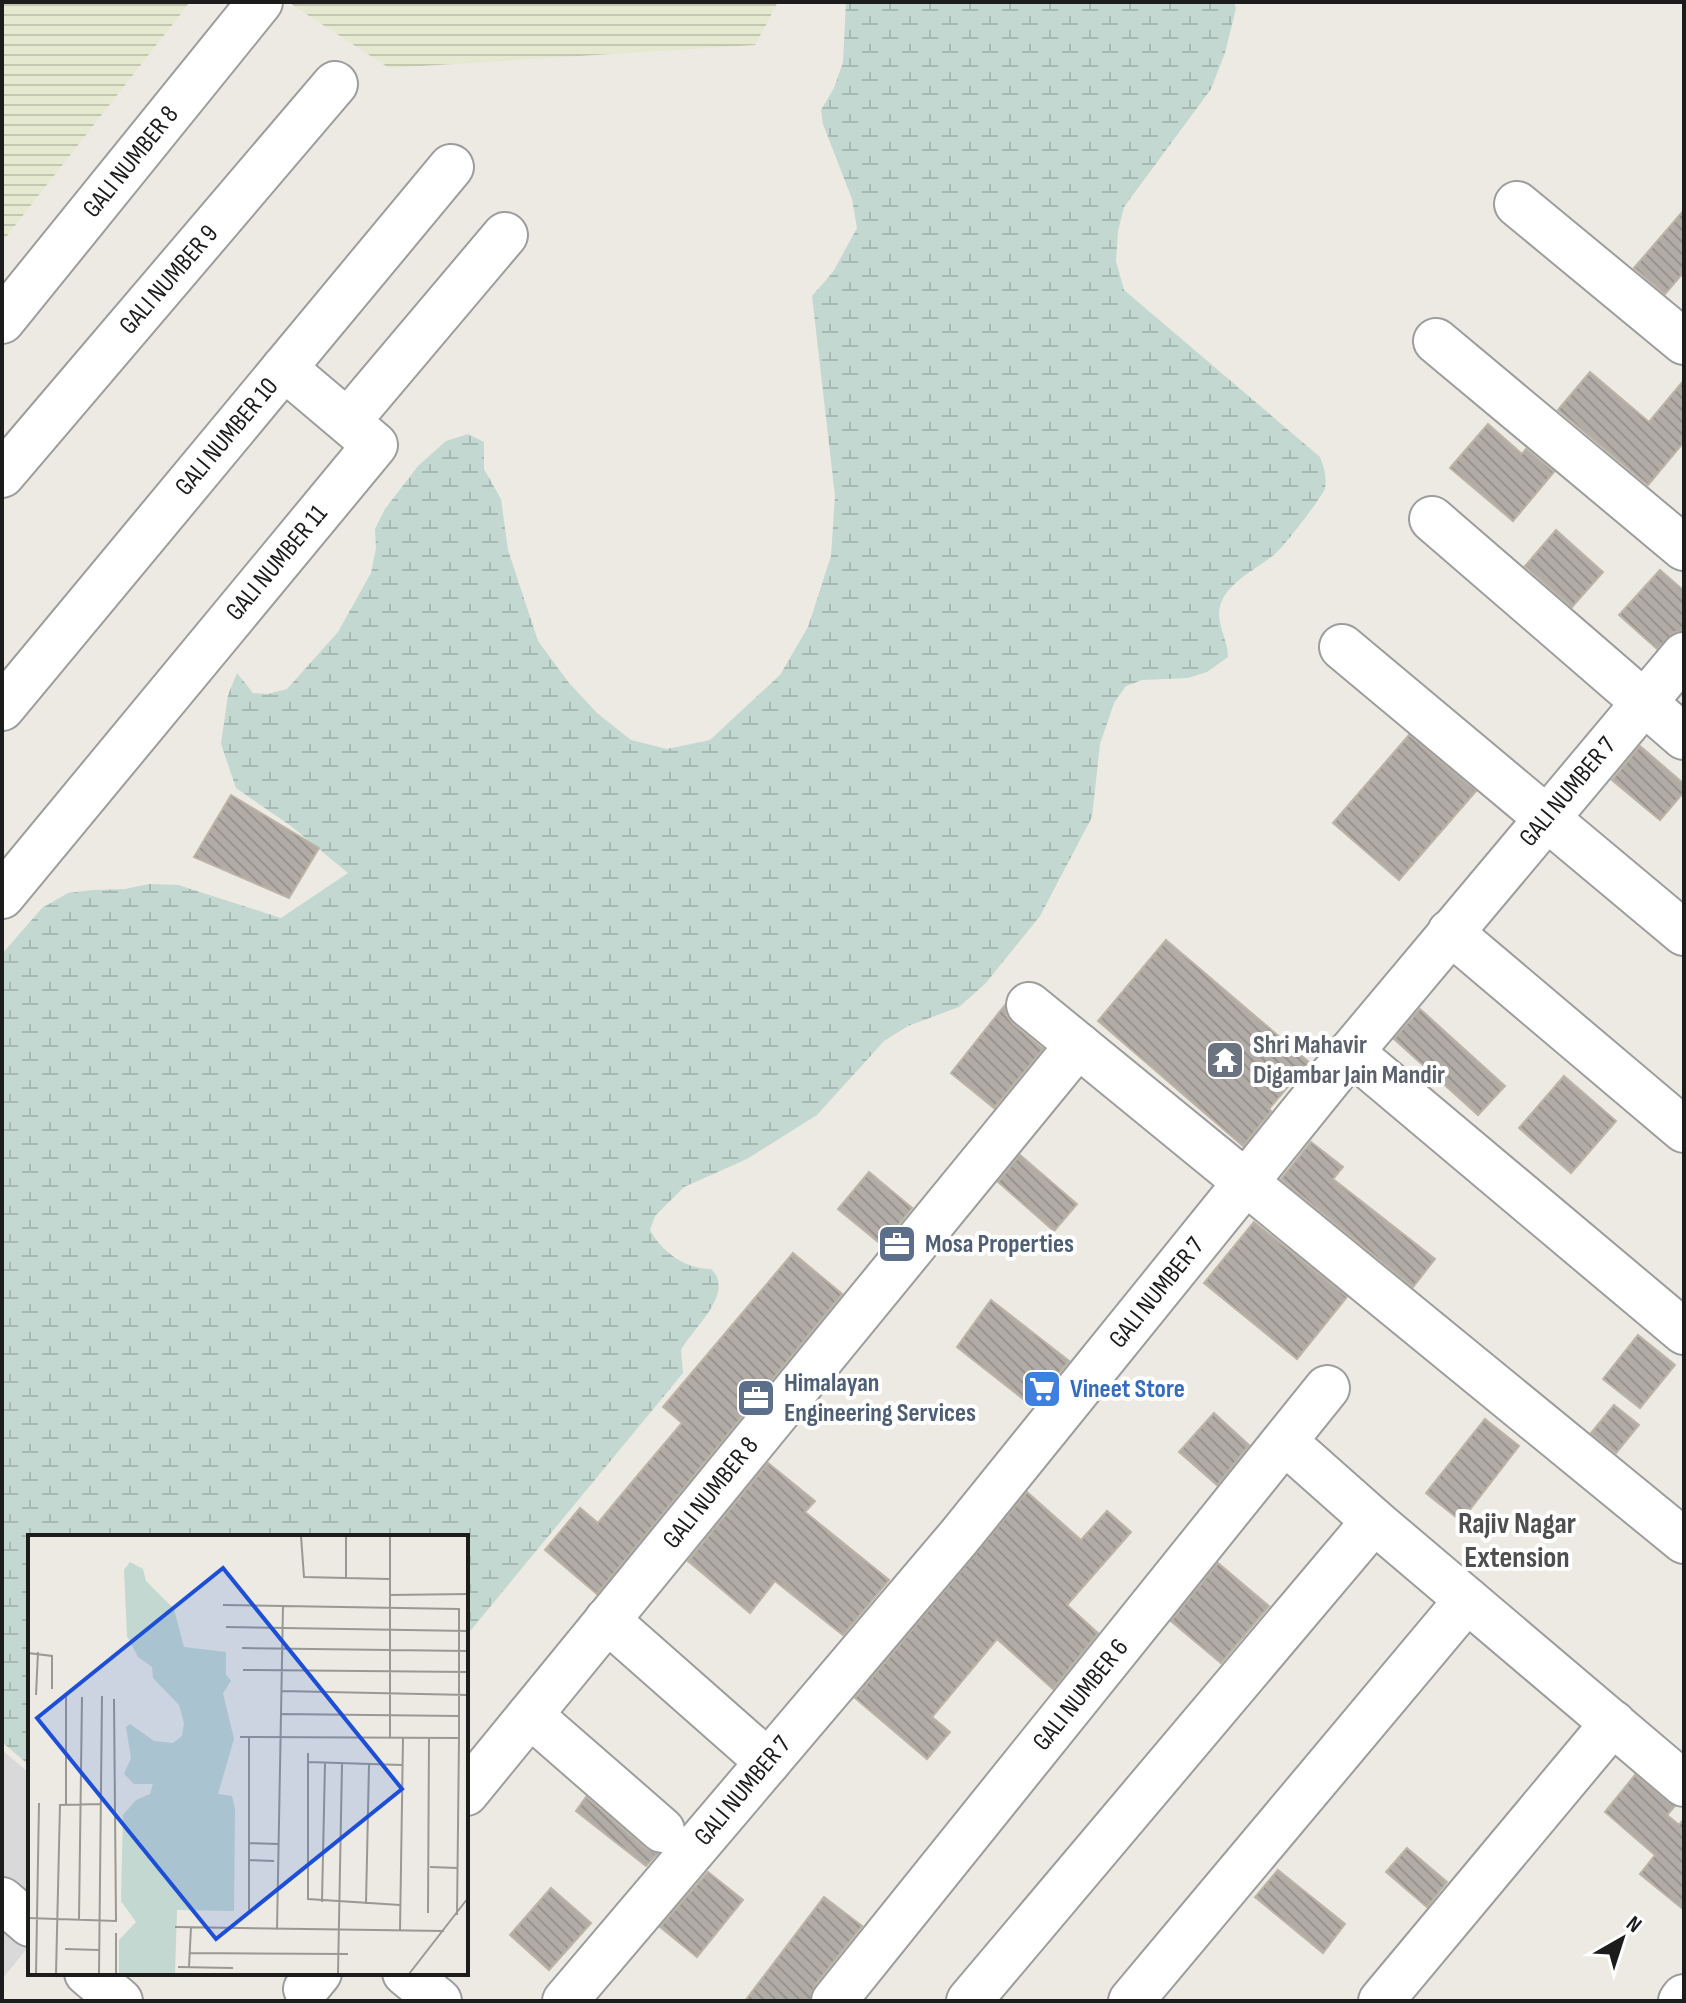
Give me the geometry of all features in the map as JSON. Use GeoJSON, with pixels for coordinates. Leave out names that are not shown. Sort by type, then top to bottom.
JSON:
{"type":"FeatureCollection","features":[{"type":"Feature","properties":{"kind":"street","name":"GALI NUMBER 8"},"geometry":{"type":"LineString","coordinates":[[2,321],[260,2]]}},
{"type":"Feature","properties":{"kind":"street","name":"GALI NUMBER 9"},"geometry":{"type":"LineString","coordinates":[[2,475],[335,84]]}},
{"type":"Feature","properties":{"kind":"street","name":"GALI NUMBER 10"},"geometry":{"type":"LineString","coordinates":[[2,708],[451,167]]}},
{"type":"Feature","properties":{"kind":"street"},"geometry":{"type":"LineString","coordinates":[[1517,204],[1684,342]]}},
{"type":"Feature","properties":{"kind":"street"},"geometry":{"type":"LineString","coordinates":[[284,368],[348,421],[505,235]]}},
{"type":"Feature","properties":{"kind":"street"},"geometry":{"type":"LineString","coordinates":[[1436,341],[1684,548]]}},
{"type":"Feature","properties":{"kind":"street","name":"GALI NUMBER 11"},"geometry":{"type":"LineString","coordinates":[[2,896],[375,445],[348,421]]}},
{"type":"Feature","properties":{"kind":"street"},"geometry":{"type":"LineString","coordinates":[[1432,519],[1684,737]]}},
{"type":"Feature","properties":{"kind":"street"},"geometry":{"type":"LineString","coordinates":[[1342,647],[1684,933]]}},
{"type":"Feature","properties":{"kind":"street","name":"GALI NUMBER 7"},"geometry":{"type":"LineString","coordinates":[[565,2001],[959,1537],[1351,1052],[1684,655]]}},
{"type":"Feature","properties":{"kind":"street"},"geometry":{"type":"LineString","coordinates":[[1450,932],[1684,1130]]}},
{"type":"Feature","properties":{"kind":"street"},"geometry":{"type":"LineString","coordinates":[[1029,1005],[1684,1541]]}},
{"type":"Feature","properties":{"kind":"street","name":"GALI NUMBER 8"},"geometry":{"type":"LineString","coordinates":[[468,1791],[1078,1045]]}},
{"type":"Feature","properties":{"kind":"street"},"geometry":{"type":"LineString","coordinates":[[1351,1052],[1684,1332]]}},
{"type":"Feature","properties":{"kind":"street","name":"GALI NUMBER 6"},"geometry":{"type":"LineString","coordinates":[[834,2001],[1327,1388]]}},
{"type":"Feature","properties":{"kind":"street"},"geometry":{"type":"LineString","coordinates":[[1285,1442],[1684,1784]]}},
{"type":"Feature","properties":{"kind":"street"},"geometry":{"type":"LineString","coordinates":[[969,2001],[1374,1521]]}},
{"type":"Feature","properties":{"kind":"street"},"geometry":{"type":"LineString","coordinates":[[1131,2001],[1467,1600]]}},
{"type":"Feature","properties":{"kind":"street"},"geometry":{"type":"LineString","coordinates":[[607,1620],[768,1762]]}},
{"type":"Feature","properties":{"kind":"street"},"geometry":{"type":"LineString","coordinates":[[530,1715],[662,1830]]}},
{"type":"Feature","properties":{"kind":"street"},"geometry":{"type":"LineString","coordinates":[[1381,2001],[1613,1723]]}},
{"type":"Feature","properties":{"kind":"street"},"geometry":{"type":"LineString","coordinates":[[2,1900],[28,1922]]}},
{"type":"Feature","properties":{"kind":"street"},"geometry":{"type":"LineString","coordinates":[[89,1975],[120,2001]]}},
{"type":"Feature","properties":{"kind":"street"},"geometry":{"type":"LineString","coordinates":[[407,1975],[439,2001]]}},
{"type":"Feature","properties":{"kind":"shaded area"},"geometry":{"type":"Polygon","coordinates":[[[2,1750],[28,1772],[28,1947],[2,1979],[2,1750]]]}},
{"type":"Feature","properties":{"kind":"green space"},"geometry":{"type":"Polygon","coordinates":[[[2,2],[190,2],[2,242],[2,2]]]}},
{"type":"Feature","properties":{"kind":"green space"},"geometry":{"type":"Polygon","coordinates":[[[288,2],[778,2],[755,45],[389,68],[288,2]]]}},
{"type":"Feature","properties":{"kind":"green space"},"geometry":{"type":"Polygon","coordinates":[[[846,2],[1234,2],[1236,8],[1225,53],[1211,89],[1124,207],[1118,231],[1116,261],[1124,290],[1320,457],[1326,480],[1323,493],[1281,548],[1225,595],[1219,617],[1228,657],[1207,672],[1188,678],[1142,680],[1126,686],[1114,703],[1100,744],[1092,817],[1040,916],[985,984],[959,1007],[908,1026],[884,1041],[817,1115],[747,1159],[684,1187],[655,1216],[650,1230],[661,1245],[683,1262],[711,1269],[719,1288],[710,1310],[681,1350],[683,1373],[468,1634],[468,1535],[28,1535],[28,1764],[2,1742],[2,954],[42,908],[68,893],[149,884],[178,885],[281,918],[348,873],[291,826],[236,788],[221,744],[228,695],[237,673],[253,693],[268,694],[287,689],[338,632],[371,573],[376,548],[375,529],[385,509],[418,466],[446,441],[468,434],[484,442],[484,469],[501,499],[508,550],[538,641],[569,683],[597,713],[631,740],[667,749],[710,740],[780,675],[808,627],[831,556],[835,496],[812,296],[833,272],[857,228],[852,199],[823,124],[821,110],[834,88],[843,62],[846,2]]]}},
{"type":"Feature","properties":{"kind":"building"},"geometry":{"type":"Polygon","coordinates":[[[1684,210],[1684,272],[1665,294],[1634,268],[1684,210]]]}},
{"type":"Feature","properties":{"kind":"building"},"geometry":{"type":"Polygon","coordinates":[[[1590,372],[1649,422],[1684,380],[1684,442],[1648,485],[1558,410],[1590,372]]]}},
{"type":"Feature","properties":{"kind":"building"},"geometry":{"type":"Polygon","coordinates":[[[1488,424],[1522,454],[1526,449],[1554,472],[1513,521],[1450,468],[1488,424]]]}},
{"type":"Feature","properties":{"kind":"building"},"geometry":{"type":"Polygon","coordinates":[[[1556,530],[1603,572],[1572,607],[1525,566],[1556,530]]]}},
{"type":"Feature","properties":{"kind":"building"},"geometry":{"type":"Polygon","coordinates":[[[1660,570],[1684,591],[1684,631],[1675,632],[1657,649],[1619,615],[1660,570]]]}},
{"type":"Feature","properties":{"kind":"building"},"geometry":{"type":"Polygon","coordinates":[[[1409,735],[1476,791],[1399,880],[1333,823],[1409,735]]]}},
{"type":"Feature","properties":{"kind":"building"},"geometry":{"type":"Polygon","coordinates":[[[1640,746],[1684,784],[1684,792],[1660,820],[1612,780],[1640,746]]]}},
{"type":"Feature","properties":{"kind":"building"},"geometry":{"type":"Polygon","coordinates":[[[231,795],[319,848],[289,898],[194,857],[231,795]]]}},
{"type":"Feature","properties":{"kind":"building","name":"Shri Mahavir Digambar Jain Mandir"},"geometry":{"type":"Polygon","coordinates":[[[1166,940],[1309,1062],[1269,1109],[1271,1111],[1243,1146],[1098,1021],[1166,940]]]}},
{"type":"Feature","properties":{"kind":"building"},"geometry":{"type":"Polygon","coordinates":[[[1005,1005],[1006,1015],[1013,1024],[1043,1049],[994,1108],[951,1073],[1005,1005]]]}},
{"type":"Feature","properties":{"kind":"building"},"geometry":{"type":"Polygon","coordinates":[[[1420,1009],[1505,1086],[1478,1115],[1394,1039],[1420,1009]]]}},
{"type":"Feature","properties":{"kind":"building"},"geometry":{"type":"Polygon","coordinates":[[[1564,1076],[1616,1121],[1571,1173],[1519,1128],[1564,1076]]]}},
{"type":"Feature","properties":{"kind":"building"},"geometry":{"type":"Polygon","coordinates":[[[1311,1142],[1343,1167],[1333,1179],[1435,1259],[1413,1287],[1281,1179],[1311,1142]]]}},
{"type":"Feature","properties":{"kind":"building"},"geometry":{"type":"Polygon","coordinates":[[[1020,1155],[1077,1204],[1054,1231],[998,1182],[1020,1155]]]}},
{"type":"Feature","properties":{"kind":"building"},"geometry":{"type":"Polygon","coordinates":[[[869,1172],[912,1208],[882,1245],[838,1209],[869,1172]]]}},
{"type":"Feature","properties":{"kind":"building"},"geometry":{"type":"Polygon","coordinates":[[[1254,1222],[1347,1297],[1297,1359],[1204,1283],[1254,1222]]]}},
{"type":"Feature","properties":{"kind":"building"},"geometry":{"type":"Polygon","coordinates":[[[793,1253],[842,1294],[597,1594],[545,1550],[580,1508],[598,1523],[682,1423],[663,1407],[793,1253]]]}},
{"type":"Feature","properties":{"kind":"building"},"geometry":{"type":"Polygon","coordinates":[[[991,1300],[1069,1361],[1032,1406],[957,1347],[991,1300]]]}},
{"type":"Feature","properties":{"kind":"building"},"geometry":{"type":"Polygon","coordinates":[[[1638,1335],[1675,1365],[1640,1408],[1603,1379],[1638,1335]]]}},
{"type":"Feature","properties":{"kind":"building"},"geometry":{"type":"Polygon","coordinates":[[[1614,1405],[1639,1425],[1616,1453],[1591,1433],[1614,1405]]]}},
{"type":"Feature","properties":{"kind":"building"},"geometry":{"type":"Polygon","coordinates":[[[1214,1413],[1249,1445],[1217,1485],[1179,1452],[1214,1413]]]}},
{"type":"Feature","properties":{"kind":"building"},"geometry":{"type":"Polygon","coordinates":[[[1485,1419],[1519,1446],[1461,1521],[1426,1493],[1485,1419]]]}},
{"type":"Feature","properties":{"kind":"building"},"geometry":{"type":"Polygon","coordinates":[[[768,1463],[815,1501],[805,1512],[889,1580],[843,1635],[775,1581],[750,1613],[688,1561],[768,1463]]]}},
{"type":"Feature","properties":{"kind":"building"},"geometry":{"type":"Polygon","coordinates":[[[1027,1492],[1081,1540],[1107,1511],[1131,1532],[1067,1605],[1098,1633],[1053,1689],[997,1639],[932,1717],[950,1732],[927,1759],[855,1698],[1027,1492]]]}},
{"type":"Feature","properties":{"kind":"building"},"geometry":{"type":"Polygon","coordinates":[[[1218,1563],[1269,1606],[1221,1663],[1171,1621],[1218,1563]]]}},
{"type":"Feature","properties":{"kind":"building"},"geometry":{"type":"Polygon","coordinates":[[[1635,1775],[1675,1806],[1667,1815],[1679,1825],[1684,1819],[1684,1910],[1640,1874],[1655,1855],[1605,1812],[1635,1775]]]}},
{"type":"Feature","properties":{"kind":"building"},"geometry":{"type":"Polygon","coordinates":[[[586,1797],[646,1849],[657,1854],[646,1866],[576,1811],[586,1797]]]}},
{"type":"Feature","properties":{"kind":"building"},"geometry":{"type":"Polygon","coordinates":[[[1407,1848],[1447,1882],[1427,1907],[1386,1872],[1407,1848]]]}},
{"type":"Feature","properties":{"kind":"building"},"geometry":{"type":"Polygon","coordinates":[[[1278,1870],[1345,1924],[1323,1953],[1255,1897],[1278,1870]]]}},
{"type":"Feature","properties":{"kind":"building"},"geometry":{"type":"Polygon","coordinates":[[[708,1872],[743,1900],[697,1957],[660,1927],[708,1872]]]}},
{"type":"Feature","properties":{"kind":"building"},"geometry":{"type":"Polygon","coordinates":[[[551,1888],[591,1923],[549,1970],[510,1935],[551,1888]]]}},
{"type":"Feature","properties":{"kind":"building"},"geometry":{"type":"Polygon","coordinates":[[[824,1897],[862,1926],[815,1985],[810,2001],[745,2001],[824,1897]]]}},
{"type":"Feature","properties":{"kind":"place","name":"Shri Mahavir Digambar Jain Mandir"},"geometry":{"type":"Point","coordinates":[1225,1060]}},
{"type":"Feature","properties":{"kind":"place","name":"Mosa Properties"},"geometry":{"type":"Point","coordinates":[897,1244]}},
{"type":"Feature","properties":{"kind":"place","name":"Vineet Store"},"geometry":{"type":"Point","coordinates":[1042,1389]}},
{"type":"Feature","properties":{"kind":"place","name":"Himalayan Engineering Services"},"geometry":{"type":"Point","coordinates":[756,1398]}},
{"type":"Feature","properties":{"kind":"district","name":"Rajiv Nagar Extension"},"geometry":{"type":"Point","coordinates":[1517,1541]}}]}
